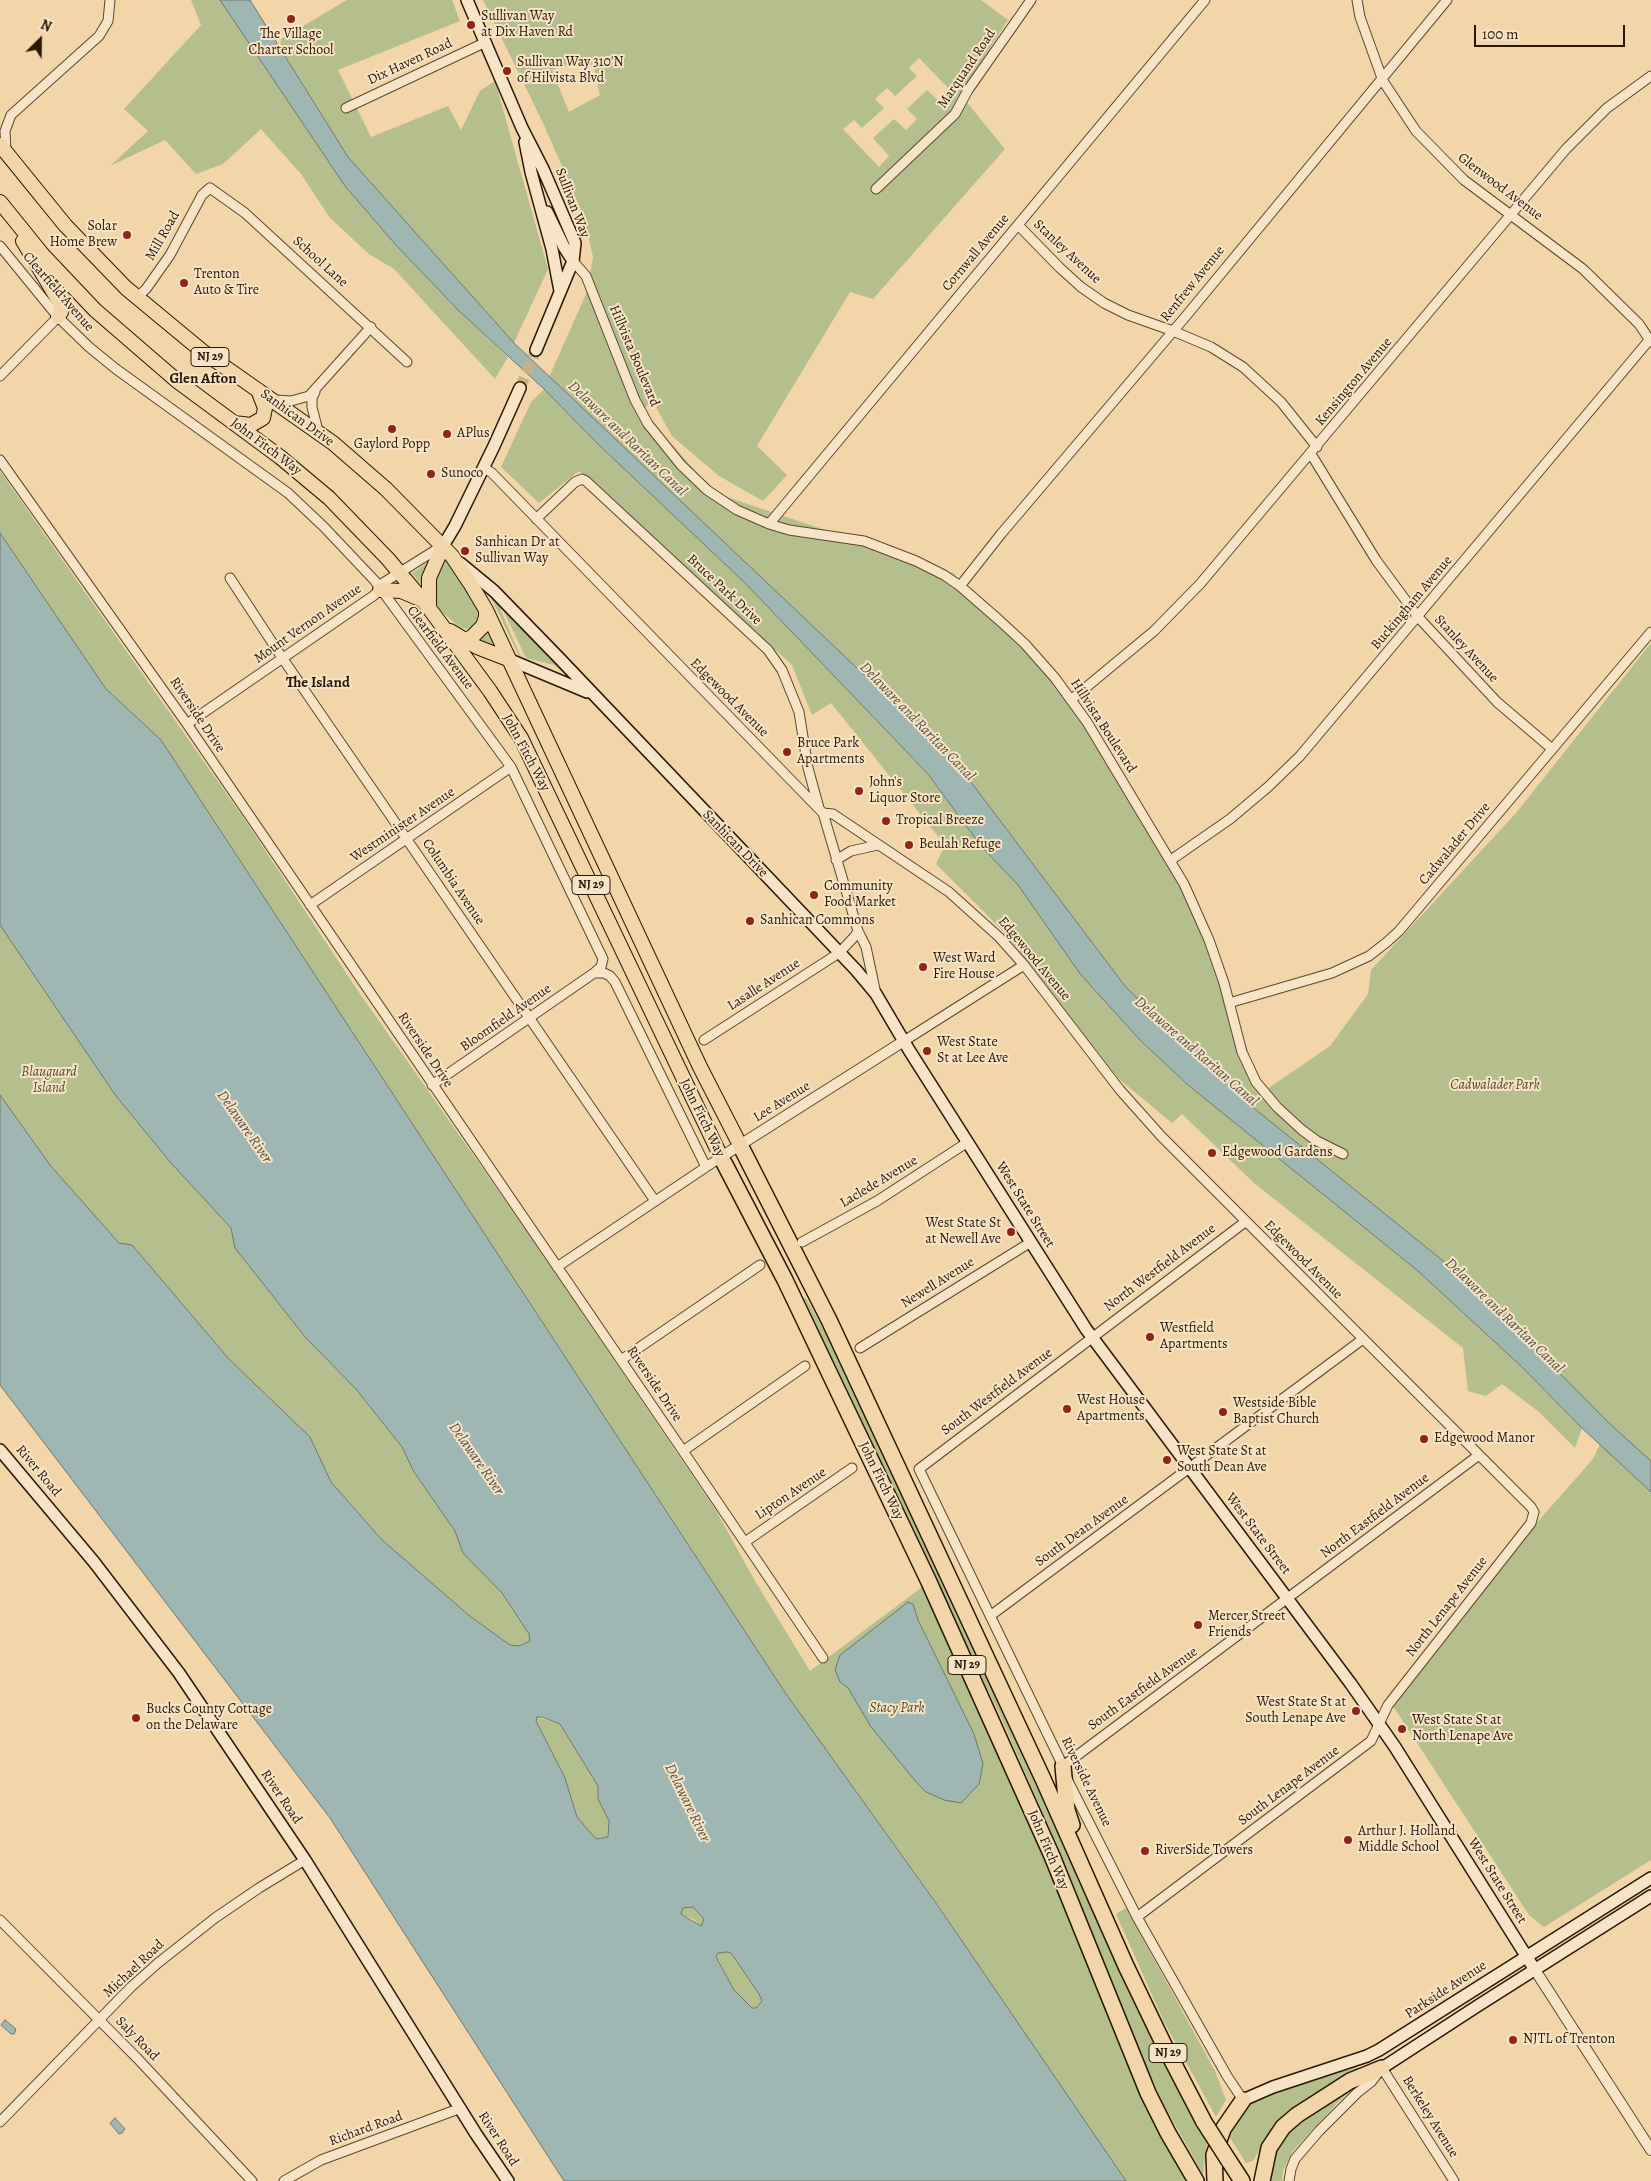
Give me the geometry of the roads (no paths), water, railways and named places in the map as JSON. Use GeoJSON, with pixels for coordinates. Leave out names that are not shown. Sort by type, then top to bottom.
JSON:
{"type":"FeatureCollection","features":[{"type":"Feature","properties":{"kind":"highway","name":"Sanhican Drive"},"geometry":{"type":"LineString","coordinates":[[3,148],[65,225],[93,256],[137,298],[202,351],[318,431],[380,483],[447,551]]}},
{"type":"Feature","properties":{"kind":"highway","name":"John Fitch Way"},"geometry":{"type":"LineString","coordinates":[[0,202],[66,282],[95,310],[176,380],[280,457],[329,498],[359,528],[401,573],[442,624],[521,738],[721,1157],[785,1280],[929,1582],[1052,1856],[1148,2092],[1168,2133],[1196,2181]]}},
{"type":"Feature","properties":{"kind":"highway"},"geometry":{"type":"LineString","coordinates":[[12,218],[28,251],[60,303],[62,310],[58,318]]}},
{"type":"Feature","properties":{"kind":"highway"},"geometry":{"type":"LineString","coordinates":[[234,423],[251,425],[258,423],[263,418],[265,408],[258,390]]}},
{"type":"Feature","properties":{"kind":"highway","name":"John Fitch Way"},"geometry":{"type":"LineString","coordinates":[[447,551],[470,583],[486,610],[700,1067],[837,1336],[920,1512],[1164,2046],[1204,2122],[1242,2181]]}},
{"type":"Feature","properties":{"kind":"highway"},"geometry":{"type":"LineString","coordinates":[[380,590],[401,591],[426,604],[429,578],[447,551]]}},
{"type":"Feature","properties":{"kind":"highway"},"geometry":{"type":"LineString","coordinates":[[465,640],[472,637],[483,626],[486,610]]}},
{"type":"Feature","properties":{"kind":"highway"},"geometry":{"type":"LineString","coordinates":[[442,624],[465,640],[508,659]]}},
{"type":"Feature","properties":{"kind":"highway"},"geometry":{"type":"LineString","coordinates":[[1064,1766],[1067,1810],[1094,1893]]}},
{"type":"Feature","properties":{"kind":"highway"},"geometry":{"type":"LineString","coordinates":[[1262,2181],[1269,2148],[1283,2127],[1310,2106],[1350,2081],[1382,2068]]}},
{"type":"Feature","properties":{"kind":"highway"},"geometry":{"type":"LineString","coordinates":[[1215,2181],[1214,2155],[1222,2129],[1243,2100]]}},
{"type":"Feature","properties":{"kind":"main road","name":"Sullivan Way"},"geometry":{"type":"LineString","coordinates":[[467,0],[522,128],[544,169],[575,242],[573,261],[536,350]]}},
{"type":"Feature","properties":{"kind":"main road","name":"Sullivan Way"},"geometry":{"type":"LineString","coordinates":[[522,128],[552,249],[560,291]]}},
{"type":"Feature","properties":{"kind":"main road"},"geometry":{"type":"LineString","coordinates":[[537,194],[573,261]]}},
{"type":"Feature","properties":{"kind":"main road"},"geometry":{"type":"LineString","coordinates":[[447,551],[454,526],[484,467],[520,388]]}},
{"type":"Feature","properties":{"kind":"main road","name":"Sanhican Drive"},"geometry":{"type":"LineString","coordinates":[[447,551],[494,591],[876,994]]}},
{"type":"Feature","properties":{"kind":"main road","name":"Sanhican Drive"},"geometry":{"type":"LineString","coordinates":[[508,659],[593,694]]}},
{"type":"Feature","properties":{"kind":"main road","name":"West State Street"},"geometry":{"type":"LineString","coordinates":[[876,994],[1092,1337],[1287,1598],[1379,1725],[1535,1970]]}},
{"type":"Feature","properties":{"kind":"main road","name":"River Road"},"geometry":{"type":"LineString","coordinates":[[0,1450],[94,1562],[154,1639],[252,1779],[508,2181]]}},
{"type":"Feature","properties":{"kind":"main road","name":"Parkside Avenue"},"geometry":{"type":"LineString","coordinates":[[1243,2100],[1273,2087],[1367,2056],[1379,2050],[1651,1878]]}},
{"type":"Feature","properties":{"kind":"main road"},"geometry":{"type":"LineString","coordinates":[[1382,2068],[1651,1896]]}},
{"type":"Feature","properties":{"kind":"street"},"geometry":{"type":"LineString","coordinates":[[0,118],[11,115],[99,36],[108,21],[110,0]]}},
{"type":"Feature","properties":{"kind":"street","name":"Marquand Road"},"geometry":{"type":"LineString","coordinates":[[876,189],[955,114],[968,90],[1031,0]]}},
{"type":"Feature","properties":{"kind":"street","name":"Cornwall Avenue"},"geometry":{"type":"LineString","coordinates":[[769,524],[1205,0]]}},
{"type":"Feature","properties":{"kind":"street","name":"Glenwood Avenue"},"geometry":{"type":"LineString","coordinates":[[1357,0],[1360,17],[1382,78],[1394,100],[1416,131],[1464,180],[1584,269],[1639,324],[1650,340]]}},
{"type":"Feature","properties":{"kind":"street","name":"Renfrew Avenue"},"geometry":{"type":"LineString","coordinates":[[960,586],[1000,534],[1173,331],[1447,0]]}},
{"type":"Feature","properties":{"kind":"street","name":"Dix Haven Road"},"geometry":{"type":"LineString","coordinates":[[346,108],[486,42]]}},
{"type":"Feature","properties":{"kind":"street","name":"Kensington Avenue"},"geometry":{"type":"LineString","coordinates":[[1072,699],[1166,620],[1200,584],[1589,124],[1607,108],[1651,76]]}},
{"type":"Feature","properties":{"kind":"street"},"geometry":{"type":"LineString","coordinates":[[3,148],[5,131],[11,115]]}},
{"type":"Feature","properties":{"kind":"street","name":"Mill Road"},"geometry":{"type":"LineString","coordinates":[[137,298],[170,255],[202,195],[210,188]]}},
{"type":"Feature","properties":{"kind":"street","name":"School Lane"},"geometry":{"type":"LineString","coordinates":[[210,188],[246,213],[407,362]]}},
{"type":"Feature","properties":{"kind":"street","name":"Stanley Avenue"},"geometry":{"type":"LineString","coordinates":[[1018,225],[1060,268],[1104,303],[1128,315],[1173,331],[1221,352],[1243,367],[1281,402],[1317,447]]}},
{"type":"Feature","properties":{"kind":"street","name":"Clearfield Avenue"},"geometry":{"type":"LineString","coordinates":[[0,246],[58,318],[89,347],[116,369],[288,493],[370,576],[511,767],[602,956],[601,967],[594,973]]}},
{"type":"Feature","properties":{"kind":"street","name":"Hillvista Boulevard"},"geometry":{"type":"LineString","coordinates":[[573,261],[586,276],[635,400],[661,441],[681,465],[707,490],[737,510],[769,524],[789,530],[864,541],[916,561],[960,586],[1025,644],[1072,699],[1171,860],[1200,917],[1229,1003],[1242,1052],[1256,1082],[1309,1136],[1332,1150],[1343,1154]]}},
{"type":"Feature","properties":{"kind":"street"},"geometry":{"type":"LineString","coordinates":[[0,376],[58,318]]}},
{"type":"Feature","properties":{"kind":"street"},"geometry":{"type":"LineString","coordinates":[[273,400],[291,401],[309,396],[370,327]]}},
{"type":"Feature","properties":{"kind":"street","name":"Buckingham Avenue"},"geometry":{"type":"LineString","coordinates":[[1171,860],[1230,819],[1268,787],[1300,756],[1650,340]]}},
{"type":"Feature","properties":{"kind":"street"},"geometry":{"type":"LineString","coordinates":[[315,391],[312,398],[312,407],[318,431]]}},
{"type":"Feature","properties":{"kind":"street","name":"Stanley Avenue"},"geometry":{"type":"LineString","coordinates":[[1311,454],[1371,552],[1418,617],[1497,702],[1551,748]]}},
{"type":"Feature","properties":{"kind":"street","name":"Riverside Drive"},"geometry":{"type":"LineString","coordinates":[[0,460],[187,724],[745,1542],[822,1658]]}},
{"type":"Feature","properties":{"kind":"street","name":"Edgewood Avenue"},"geometry":{"type":"LineString","coordinates":[[484,467],[492,473],[821,811],[833,814],[964,904],[999,937],[1024,965],[1120,1090],[1161,1136],[1531,1507]]}},
{"type":"Feature","properties":{"kind":"street","name":"Bruce Park Drive"},"geometry":{"type":"LineString","coordinates":[[536,519],[574,482],[582,479],[586,481],[768,650],[778,662],[786,678],[798,712],[808,768],[821,811]]}},
{"type":"Feature","properties":{"kind":"street","name":"Mount Vernon Avenue"},"geometry":{"type":"LineString","coordinates":[[187,724],[380,590],[383,583],[447,551]]}},
{"type":"Feature","properties":{"kind":"street","name":"Columbia Avenue"},"geometry":{"type":"LineString","coordinates":[[230,578],[283,659],[655,1201]]}},
{"type":"Feature","properties":{"kind":"street","name":"Cadwalader Drive"},"geometry":{"type":"LineString","coordinates":[[1229,1003],[1332,973],[1369,956],[1387,942],[1399,931],[1501,812],[1551,748],[1651,632]]}},
{"type":"Feature","properties":{"kind":"street","name":"Westminister Avenue"},"geometry":{"type":"LineString","coordinates":[[310,905],[511,767]]}},
{"type":"Feature","properties":{"kind":"street","name":"West State Street"},"geometry":{"type":"LineString","coordinates":[[821,811],[858,930],[866,947],[876,994]]}},
{"type":"Feature","properties":{"kind":"street"},"geometry":{"type":"LineString","coordinates":[[836,860],[851,851],[878,845]]}},
{"type":"Feature","properties":{"kind":"street"},"geometry":{"type":"LineString","coordinates":[[839,953],[855,936],[858,930]]}},
{"type":"Feature","properties":{"kind":"street","name":"Lasalle Avenue"},"geometry":{"type":"LineString","coordinates":[[704,1040],[839,953]]}},
{"type":"Feature","properties":{"kind":"street","name":"Lee Avenue"},"geometry":{"type":"LineString","coordinates":[[557,1267],[721,1157],[1024,965]]}},
{"type":"Feature","properties":{"kind":"street"},"geometry":{"type":"LineString","coordinates":[[594,973],[604,973],[616,982],[706,1167]]}},
{"type":"Feature","properties":{"kind":"street","name":"Bloomfield Avenue"},"geometry":{"type":"LineString","coordinates":[[432,1084],[594,973]]}},
{"type":"Feature","properties":{"kind":"street","name":"Laclede Avenue"},"geometry":{"type":"LineString","coordinates":[[802,1242],[877,1201],[968,1142]]}},
{"type":"Feature","properties":{"kind":"street","name":"North Westfield Avenue"},"geometry":{"type":"LineString","coordinates":[[1092,1337],[1245,1222]]}},
{"type":"Feature","properties":{"kind":"street","name":"Newell Avenue"},"geometry":{"type":"LineString","coordinates":[[860,1348],[1031,1242]]}},
{"type":"Feature","properties":{"kind":"street"},"geometry":{"type":"LineString","coordinates":[[621,1360],[760,1265]]}},
{"type":"Feature","properties":{"kind":"street","name":"South Westfield Avenue"},"geometry":{"type":"LineString","coordinates":[[918,1468],[1092,1337]]}},
{"type":"Feature","properties":{"kind":"street","name":"South Dean Avenue"},"geometry":{"type":"LineString","coordinates":[[990,1616],[1363,1339]]}},
{"type":"Feature","properties":{"kind":"street"},"geometry":{"type":"LineString","coordinates":[[683,1451],[805,1366]]}},
{"type":"Feature","properties":{"kind":"street","name":"North Eastfield Avenue"},"geometry":{"type":"LineString","coordinates":[[1287,1598],[1479,1455]]}},
{"type":"Feature","properties":{"kind":"street","name":"Lipton Avenue"},"geometry":{"type":"LineString","coordinates":[[745,1542],[852,1468]]}},
{"type":"Feature","properties":{"kind":"street","name":"Riverside Avenue"},"geometry":{"type":"LineString","coordinates":[[918,1468],[1137,1917],[1243,2100]]}},
{"type":"Feature","properties":{"kind":"street","name":"North Lenape Avenue"},"geometry":{"type":"LineString","coordinates":[[1379,1725],[1388,1705],[1531,1523],[1534,1516],[1531,1507]]}},
{"type":"Feature","properties":{"kind":"street","name":"South Eastfield Avenue"},"geometry":{"type":"LineString","coordinates":[[1064,1766],[1287,1598]]}},
{"type":"Feature","properties":{"kind":"street","name":"South Lenape Avenue"},"geometry":{"type":"LineString","coordinates":[[1137,1917],[1371,1741],[1379,1725]]}},
{"type":"Feature","properties":{"kind":"street","name":"Michael Road"},"geometry":{"type":"LineString","coordinates":[[0,2122],[132,1988],[186,1940],[259,1888],[305,1860]]}},
{"type":"Feature","properties":{"kind":"street","name":"Saly Road"},"geometry":{"type":"LineString","coordinates":[[0,1920],[100,2020],[252,2181]]}},
{"type":"Feature","properties":{"kind":"street","name":"West State Street"},"geometry":{"type":"LineString","coordinates":[[1535,1970],[1651,2150]]}},
{"type":"Feature","properties":{"kind":"street"},"geometry":{"type":"LineString","coordinates":[[1288,2179],[1295,2159],[1319,2131],[1357,2093],[1371,2082],[1382,2068]]}},
{"type":"Feature","properties":{"kind":"street","name":"Berkeley Avenue"},"geometry":{"type":"LineString","coordinates":[[1382,2068],[1454,2181]]}},
{"type":"Feature","properties":{"kind":"street","name":"Richard Road"},"geometry":{"type":"LineString","coordinates":[[284,2181],[321,2160],[461,2108]]}},
{"type":"Feature","properties":{"kind":"water"},"geometry":{"type":"Polygon","coordinates":[[[220,0],[250,0],[348,157],[514,343],[955,761],[1125,986],[1166,1027],[1255,1109],[1468,1281],[1610,1424],[1651,1461],[1651,1492],[1582,1428],[1522,1367],[1418,1271],[1188,1085],[1141,1041],[1081,975],[1018,885],[981,846],[928,774],[744,582],[600,446],[544,389],[458,310],[395,244],[345,186],[220,0]]]}},
{"type":"Feature","properties":{"kind":"water","name":"Delaware River"},"geometry":{"type":"Polygon","coordinates":[[[0,533],[106,689],[161,740],[784,1691],[936,1903],[1126,2181],[564,2181],[330,1818],[0,1385],[0,1095],[50,1165],[119,1243],[132,1245],[229,1359],[310,1437],[331,1482],[382,1540],[471,1617],[510,1645],[519,1646],[530,1641],[529,1634],[502,1593],[463,1553],[455,1531],[414,1472],[402,1447],[356,1389],[306,1338],[235,1248],[231,1228],[171,1163],[116,1096],[0,925],[0,533]],[[537,1717],[536,1721],[565,1778],[577,1817],[596,1839],[608,1837],[609,1821],[598,1799],[598,1786],[560,1724],[537,1717]],[[693,1907],[683,1908],[681,1914],[701,1926],[704,1919],[693,1907]],[[718,1953],[716,1957],[734,1990],[752,2008],[756,2008],[762,2001],[759,1994],[731,1953],[718,1953]]]}},
{"type":"Feature","properties":{"kind":"water"},"geometry":{"type":"Polygon","coordinates":[[[908,1602],[913,1604],[918,1620],[974,1734],[983,1764],[979,1784],[961,1803],[944,1800],[926,1792],[917,1783],[871,1727],[848,1688],[840,1682],[835,1670],[840,1655],[908,1602]]]}},
{"type":"Feature","properties":{"kind":"water"},"geometry":{"type":"Polygon","coordinates":[[[5,2020],[16,2029],[14,2034],[11,2034],[1,2025],[5,2020]]]}},
{"type":"Feature","properties":{"kind":"water"},"geometry":{"type":"Polygon","coordinates":[[[115,2118],[125,2129],[122,2133],[119,2134],[110,2123],[115,2118]]]}},
{"type":"Feature","properties":{"kind":"tunnel"},"geometry":{"type":"LineString","coordinates":[[520,388],[536,350]]}},
{"type":"Feature","properties":{"kind":"place","name":"The Village Charter School"},"geometry":{"type":"Point","coordinates":[291,19]}},
{"type":"Feature","properties":{"kind":"place","name":"Sullivan Way at Dix Haven Rd"},"geometry":{"type":"Point","coordinates":[471,25]}},
{"type":"Feature","properties":{"kind":"place","name":"Sullivan Way 310'N of Hilvista Blvd"},"geometry":{"type":"Point","coordinates":[507,71]}},
{"type":"Feature","properties":{"kind":"place","name":"Solar Home Brew"},"geometry":{"type":"Point","coordinates":[127,235]}},
{"type":"Feature","properties":{"kind":"place","name":"Trenton Auto & Tire"},"geometry":{"type":"Point","coordinates":[184,283]}},
{"type":"Feature","properties":{"kind":"place","name":"Gaylord Popp"},"geometry":{"type":"Point","coordinates":[392,429]}},
{"type":"Feature","properties":{"kind":"place","name":"APlus"},"geometry":{"type":"Point","coordinates":[447,434]}},
{"type":"Feature","properties":{"kind":"place","name":"Sunoco"},"geometry":{"type":"Point","coordinates":[431,474]}},
{"type":"Feature","properties":{"kind":"place","name":"Sanhican Dr at Sullivan Way"},"geometry":{"type":"Point","coordinates":[465,551]}},
{"type":"Feature","properties":{"kind":"place","name":"Bruce Park Apartments"},"geometry":{"type":"Point","coordinates":[787,752]}},
{"type":"Feature","properties":{"kind":"place","name":"John's Liquor Store"},"geometry":{"type":"Point","coordinates":[859,791]}},
{"type":"Feature","properties":{"kind":"place","name":"Tropical Breeze"},"geometry":{"type":"Point","coordinates":[886,821]}},
{"type":"Feature","properties":{"kind":"place","name":"Beulah Refuge"},"geometry":{"type":"Point","coordinates":[909,845]}},
{"type":"Feature","properties":{"kind":"place","name":"Community Food Market"},"geometry":{"type":"Point","coordinates":[814,895]}},
{"type":"Feature","properties":{"kind":"place","name":"Sanhican Commons"},"geometry":{"type":"Point","coordinates":[750,921]}},
{"type":"Feature","properties":{"kind":"place","name":"West Ward Fire House"},"geometry":{"type":"Point","coordinates":[923,967]}},
{"type":"Feature","properties":{"kind":"place","name":"West State St at Lee Ave"},"geometry":{"type":"Point","coordinates":[927,1051]}},
{"type":"Feature","properties":{"kind":"place","name":"Edgewood Gardens"},"geometry":{"type":"Point","coordinates":[1212,1153]}},
{"type":"Feature","properties":{"kind":"place","name":"West State St at Newell Ave"},"geometry":{"type":"Point","coordinates":[1011,1232]}},
{"type":"Feature","properties":{"kind":"place","name":"Westfield Apartments"},"geometry":{"type":"Point","coordinates":[1150,1337]}},
{"type":"Feature","properties":{"kind":"place","name":"West House Apartments"},"geometry":{"type":"Point","coordinates":[1067,1409]}},
{"type":"Feature","properties":{"kind":"place","name":"Westside Bible Baptist Church"},"geometry":{"type":"Point","coordinates":[1223,1412]}},
{"type":"Feature","properties":{"kind":"place","name":"Edgewood Manor"},"geometry":{"type":"Point","coordinates":[1424,1439]}},
{"type":"Feature","properties":{"kind":"place","name":"West State St at South Dean Ave"},"geometry":{"type":"Point","coordinates":[1167,1460]}},
{"type":"Feature","properties":{"kind":"place","name":"Mercer Street Friends"},"geometry":{"type":"Point","coordinates":[1198,1625]}},
{"type":"Feature","properties":{"kind":"place","name":"West State St at South Lenape Ave"},"geometry":{"type":"Point","coordinates":[1356,1711]}},
{"type":"Feature","properties":{"kind":"place","name":"Bucks County Cottage on the Delaware"},"geometry":{"type":"Point","coordinates":[136,1718]}},
{"type":"Feature","properties":{"kind":"place","name":"West State St at North Lenape Ave"},"geometry":{"type":"Point","coordinates":[1402,1729]}},
{"type":"Feature","properties":{"kind":"place","name":"Arthur J. Holland Middle School"},"geometry":{"type":"Point","coordinates":[1348,1840]}},
{"type":"Feature","properties":{"kind":"place","name":"RiverSide Towers"},"geometry":{"type":"Point","coordinates":[1145,1851]}},
{"type":"Feature","properties":{"kind":"place","name":"NJTL of Trenton"},"geometry":{"type":"Point","coordinates":[1513,2040]}},
{"type":"Feature","properties":{"kind":"district","name":"Glen Afton"},"geometry":{"type":"Point","coordinates":[203,379]}},
{"type":"Feature","properties":{"kind":"district","name":"The Island"},"geometry":{"type":"Point","coordinates":[318,683]}},
{"type":"Feature","properties":{"kind":"water label","name":"Delaware and Raritan Canal"},"geometry":{"type":"Point","coordinates":[627,439]}},
{"type":"Feature","properties":{"kind":"water label","name":"Delaware and Raritan Canal"},"geometry":{"type":"Point","coordinates":[917,722]}},
{"type":"Feature","properties":{"kind":"water label","name":"Delaware and Raritan Canal"},"geometry":{"type":"Point","coordinates":[1196,1052]}},
{"type":"Feature","properties":{"kind":"water label","name":"Delaware and Raritan Canal"},"geometry":{"type":"Point","coordinates":[1504,1316]}},
{"type":"Feature","properties":{"kind":"park label","name":"Blauguard Island"},"geometry":{"type":"Point","coordinates":[49,1082]}},
{"type":"Feature","properties":{"kind":"park label","name":"Cadwalader Park"},"geometry":{"type":"Point","coordinates":[1495,1086]}},
{"type":"Feature","properties":{"kind":"park label","name":"Stacy Park"},"geometry":{"type":"Point","coordinates":[897,1709]}}]}
